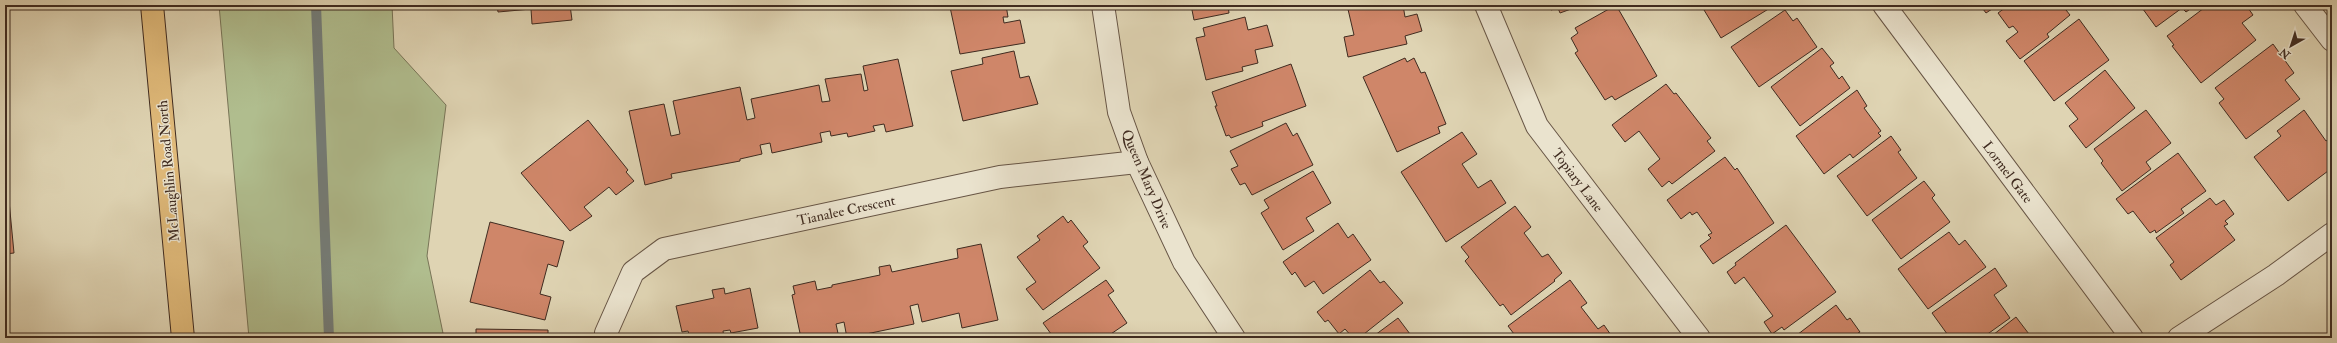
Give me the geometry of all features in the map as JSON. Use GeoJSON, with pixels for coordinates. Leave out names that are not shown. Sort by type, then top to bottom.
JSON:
{"type":"FeatureCollection","features":[{"type":"Feature","properties":{"kind":"main road","name":"McLaughlin Road North"},"geometry":{"type":"LineString","coordinates":[[152,5],[183,338]]}},
{"type":"Feature","properties":{"kind":"street","name":"Queen Mary Drive"},"geometry":{"type":"LineString","coordinates":[[1103,5],[1119,112],[1137,162],[1184,262],[1234,338]]}},
{"type":"Feature","properties":{"kind":"street","name":"Topiary Lane"},"geometry":{"type":"LineString","coordinates":[[1486,5],[1537,126],[1699,338]]}},
{"type":"Feature","properties":{"kind":"street","name":"Lormel Gate"},"geometry":{"type":"LineString","coordinates":[[1884,5],[2132,338]]}},
{"type":"Feature","properties":{"kind":"street"},"geometry":{"type":"LineString","coordinates":[[2305,5],[2332,40]]}},
{"type":"Feature","properties":{"kind":"street","name":"Tianalee Crescent"},"geometry":{"type":"LineString","coordinates":[[607,338],[606,333],[633,272],[664,249],[1000,176],[1137,162]]}},
{"type":"Feature","properties":{"kind":"street"},"geometry":{"type":"LineString","coordinates":[[2179,338],[2276,275],[2332,234]]}},
{"type":"Feature","properties":{"kind":"green space"},"geometry":{"type":"Polygon","coordinates":[[[219,5],[392,5],[394,48],[446,105],[427,256],[444,338],[249,338],[219,5]]]}},
{"type":"Feature","properties":{"kind":"building"},"geometry":{"type":"Polygon","coordinates":[[[497,5],[570,5],[572,20],[532,24],[531,9],[498,12],[497,5]]]}},
{"type":"Feature","properties":{"kind":"building"},"geometry":{"type":"Polygon","coordinates":[[[961,5],[1006,5],[1008,17],[1003,17],[1004,23],[1020,20],[1025,43],[960,54],[950,7],[961,5]]]}},
{"type":"Feature","properties":{"kind":"building"},"geometry":{"type":"Polygon","coordinates":[[[1191,5],[1228,5],[1229,13],[1194,20],[1191,5]]]}},
{"type":"Feature","properties":{"kind":"building"},"geometry":{"type":"Polygon","coordinates":[[[1347,5],[1403,5],[1405,17],[1417,14],[1422,31],[1405,36],[1407,44],[1348,57],[1344,37],[1354,35],[1347,5]]]}},
{"type":"Feature","properties":{"kind":"building"},"geometry":{"type":"Polygon","coordinates":[[[1549,5],[1582,5],[1560,13],[1558,8],[1551,10],[1549,5]]]}},
{"type":"Feature","properties":{"kind":"building"},"geometry":{"type":"Polygon","coordinates":[[[1616,5],[1657,76],[1615,100],[1612,96],[1605,100],[1575,53],[1578,51],[1571,38],[1578,33],[1575,28],[1616,5]]]}},
{"type":"Feature","properties":{"kind":"building"},"geometry":{"type":"Polygon","coordinates":[[[1701,5],[1775,5],[1721,38],[1701,5]]]}},
{"type":"Feature","properties":{"kind":"building"},"geometry":{"type":"Polygon","coordinates":[[[1980,5],[1998,5],[1986,13],[1980,5]]]}},
{"type":"Feature","properties":{"kind":"building"},"geometry":{"type":"Polygon","coordinates":[[[2009,5],[2062,5],[2070,15],[2047,34],[2049,37],[2020,59],[2006,41],[2018,32],[2013,26],[2009,28],[1998,13],[2009,5]]]}},
{"type":"Feature","properties":{"kind":"building"},"geometry":{"type":"Polygon","coordinates":[[[2140,5],[2196,5],[2186,12],[2182,8],[2156,27],[2140,5]]]}},
{"type":"Feature","properties":{"kind":"building"},"geometry":{"type":"Polygon","coordinates":[[[2208,5],[2246,5],[2253,15],[2242,23],[2256,40],[2201,83],[2172,46],[2174,45],[2167,36],[2208,5]]]}},
{"type":"Feature","properties":{"kind":"building"},"geometry":{"type":"Polygon","coordinates":[[[1785,10],[1793,21],[1797,18],[1817,47],[1759,87],[1731,47],[1785,10]]]}},
{"type":"Feature","properties":{"kind":"building"},"geometry":{"type":"Polygon","coordinates":[[[1245,17],[1248,30],[1267,25],[1273,46],[1255,50],[1258,63],[1242,67],[1243,71],[1206,80],[1196,38],[1205,36],[1203,28],[1245,17]]]}},
{"type":"Feature","properties":{"kind":"building"},"geometry":{"type":"Polygon","coordinates":[[[2079,19],[2109,60],[2054,101],[2024,61],[2079,19]]]}},
{"type":"Feature","properties":{"kind":"building"},"geometry":{"type":"Polygon","coordinates":[[[2273,44],[2294,73],[2285,80],[2300,99],[2246,139],[2219,103],[2224,99],[2215,88],[2273,44]]]}},
{"type":"Feature","properties":{"kind":"building"},"geometry":{"type":"Polygon","coordinates":[[[1822,48],[1834,63],[1830,66],[1839,79],[1842,76],[1850,88],[1800,126],[1771,87],[1822,48]]]}},
{"type":"Feature","properties":{"kind":"building"},"geometry":{"type":"Polygon","coordinates":[[[1014,51],[1020,78],[1029,76],[1038,104],[963,121],[951,71],[983,64],[982,58],[1014,51]]]}},
{"type":"Feature","properties":{"kind":"building"},"geometry":{"type":"Polygon","coordinates":[[[1405,58],[1407,62],[1414,58],[1421,73],[1425,72],[1446,124],[1438,127],[1440,133],[1397,152],[1363,77],[1405,58]]]}},
{"type":"Feature","properties":{"kind":"building"},"geometry":{"type":"Polygon","coordinates":[[[898,59],[913,126],[886,132],[884,124],[873,126],[875,131],[848,137],[847,133],[831,136],[830,131],[820,133],[822,142],[772,153],[770,143],[760,145],[762,154],[740,159],[740,161],[671,174],[672,178],[645,185],[629,111],[664,104],[671,136],[680,134],[673,101],[740,87],[747,120],[755,118],[751,99],[819,85],[822,102],[830,101],[825,79],[861,74],[864,91],[868,90],[863,66],[898,59]]]}},
{"type":"Feature","properties":{"kind":"building"},"geometry":{"type":"Polygon","coordinates":[[[1291,64],[1306,106],[1262,122],[1263,126],[1231,138],[1229,135],[1226,136],[1215,106],[1217,106],[1212,92],[1291,64]]]}},
{"type":"Feature","properties":{"kind":"building"},"geometry":{"type":"Polygon","coordinates":[[[2105,70],[2135,108],[2086,148],[2069,126],[2078,119],[2065,103],[2105,70]]]}},
{"type":"Feature","properties":{"kind":"building"},"geometry":{"type":"Polygon","coordinates":[[[1666,84],[1674,94],[1676,93],[1711,138],[1707,141],[1715,151],[1672,184],[1669,181],[1662,187],[1648,169],[1660,159],[1639,131],[1625,142],[1612,125],[1666,84]]]}},
{"type":"Feature","properties":{"kind":"building"},"geometry":{"type":"Polygon","coordinates":[[[1857,90],[1867,106],[1864,108],[1881,131],[1878,133],[1881,136],[1853,158],[1850,154],[1824,174],[1796,136],[1857,90]]]}},
{"type":"Feature","properties":{"kind":"building"},"geometry":{"type":"Polygon","coordinates":[[[2146,110],[2171,143],[2146,162],[2151,169],[2122,191],[2101,163],[2103,161],[2094,149],[2146,110]]]}},
{"type":"Feature","properties":{"kind":"building"},"geometry":{"type":"Polygon","coordinates":[[[2304,110],[2326,141],[2332,137],[2332,168],[2288,201],[2254,157],[2281,136],[2277,131],[2304,110]]]}},
{"type":"Feature","properties":{"kind":"building"},"geometry":{"type":"Polygon","coordinates":[[[588,120],[628,170],[626,172],[634,181],[616,195],[609,187],[584,207],[592,216],[570,231],[521,173],[588,120]]]}},
{"type":"Feature","properties":{"kind":"building"},"geometry":{"type":"Polygon","coordinates":[[[1286,123],[1293,136],[1297,133],[1313,165],[1252,195],[1245,183],[1240,185],[1231,169],[1238,166],[1230,151],[1286,123]]]}},
{"type":"Feature","properties":{"kind":"building"},"geometry":{"type":"Polygon","coordinates":[[[1462,132],[1477,154],[1462,164],[1478,188],[1491,180],[1506,203],[1446,242],[1401,172],[1462,132]]]}},
{"type":"Feature","properties":{"kind":"building"},"geometry":{"type":"Polygon","coordinates":[[[1891,136],[1901,150],[1898,152],[1917,178],[1867,216],[1837,176],[1891,136]]]}},
{"type":"Feature","properties":{"kind":"building"},"geometry":{"type":"Polygon","coordinates":[[[2178,153],[2206,191],[2181,209],[2184,213],[2156,233],[2155,230],[2150,233],[2133,211],[2128,214],[2116,199],[2178,153]]]}},
{"type":"Feature","properties":{"kind":"building"},"geometry":{"type":"Polygon","coordinates":[[[1725,157],[1735,170],[1737,168],[1774,223],[1713,264],[1700,246],[1711,238],[1708,235],[1712,233],[1697,212],[1692,215],[1690,212],[1681,219],[1667,200],[1725,157]]]}},
{"type":"Feature","properties":{"kind":"building"},"geometry":{"type":"Polygon","coordinates":[[[5,159],[14,253],[5,254],[5,159]]]}},
{"type":"Feature","properties":{"kind":"building"},"geometry":{"type":"Polygon","coordinates":[[[1313,171],[1331,203],[1306,218],[1314,231],[1283,250],[1261,213],[1269,208],[1264,200],[1313,171]]]}},
{"type":"Feature","properties":{"kind":"building"},"geometry":{"type":"Polygon","coordinates":[[[1924,181],[1935,195],[1932,198],[1950,222],[1901,259],[1872,220],[1924,181]]]}},
{"type":"Feature","properties":{"kind":"building"},"geometry":{"type":"Polygon","coordinates":[[[2210,198],[2216,205],[2224,200],[2234,214],[2225,221],[2228,224],[2224,226],[2235,240],[2181,280],[2170,265],[2174,262],[2156,238],[2210,198]]]}},
{"type":"Feature","properties":{"kind":"building"},"geometry":{"type":"Polygon","coordinates":[[[1515,206],[1531,227],[1524,233],[1542,257],[1548,254],[1562,273],[1554,280],[1555,281],[1511,315],[1503,304],[1500,306],[1465,261],[1469,257],[1461,247],[1515,206]]]}},
{"type":"Feature","properties":{"kind":"building"},"geometry":{"type":"Polygon","coordinates":[[[1063,216],[1068,223],[1071,220],[1088,242],[1083,246],[1100,268],[1043,310],[1026,289],[1036,282],[1017,257],[1040,240],[1037,236],[1063,216]]]}},
{"type":"Feature","properties":{"kind":"building"},"geometry":{"type":"Polygon","coordinates":[[[490,222],[564,241],[557,267],[548,264],[540,294],[551,297],[545,320],[470,302],[490,222]]]}},
{"type":"Feature","properties":{"kind":"building"},"geometry":{"type":"Polygon","coordinates":[[[1338,223],[1348,238],[1353,234],[1371,260],[1323,294],[1314,281],[1305,287],[1295,272],[1292,275],[1283,262],[1338,223]]]}},
{"type":"Feature","properties":{"kind":"building"},"geometry":{"type":"Polygon","coordinates":[[[1786,225],[1836,292],[1784,330],[1782,327],[1772,334],[1764,322],[1773,316],[1744,277],[1735,284],[1727,272],[1736,265],[1735,263],[1786,225]]]}},
{"type":"Feature","properties":{"kind":"building"},"geometry":{"type":"Polygon","coordinates":[[[1949,232],[1959,245],[1965,240],[1986,267],[1928,309],[1898,269],[1949,232]]]}},
{"type":"Feature","properties":{"kind":"building"},"geometry":{"type":"Polygon","coordinates":[[[981,244],[998,320],[962,328],[959,313],[922,322],[918,304],[910,306],[914,324],[847,338],[844,322],[836,324],[839,338],[801,338],[792,295],[795,294],[793,286],[815,281],[817,290],[832,287],[832,285],[880,275],[879,267],[890,265],[892,272],[958,258],[957,249],[981,244]]]}},
{"type":"Feature","properties":{"kind":"building"},"geometry":{"type":"Polygon","coordinates":[[[1995,268],[2007,286],[1994,295],[2010,318],[1982,338],[1950,338],[1932,313],[1995,268]]]}},
{"type":"Feature","properties":{"kind":"building"},"geometry":{"type":"Polygon","coordinates":[[[1370,270],[1380,283],[1384,281],[1403,303],[1359,338],[1353,338],[1345,329],[1339,334],[1328,320],[1325,322],[1317,312],[1370,270]]]}},
{"type":"Feature","properties":{"kind":"building"},"geometry":{"type":"Polygon","coordinates":[[[1106,280],[1114,291],[1108,295],[1127,323],[1105,338],[1054,338],[1043,323],[1106,280]]]}},
{"type":"Feature","properties":{"kind":"building"},"geometry":{"type":"Polygon","coordinates":[[[1570,280],[1587,303],[1581,307],[1598,329],[1604,325],[1613,338],[1517,338],[1508,326],[1570,280]]]}},
{"type":"Feature","properties":{"kind":"building"},"geometry":{"type":"Polygon","coordinates":[[[724,288],[725,294],[750,288],[758,328],[731,333],[730,330],[723,331],[724,338],[690,338],[688,331],[682,332],[676,306],[714,298],[712,290],[724,288]]]}},
{"type":"Feature","properties":{"kind":"building"},"geometry":{"type":"Polygon","coordinates":[[[1836,305],[1847,320],[1850,318],[1860,332],[1858,333],[1862,338],[1793,338],[1836,305]]]}},
{"type":"Feature","properties":{"kind":"building"},"geometry":{"type":"Polygon","coordinates":[[[2016,317],[2032,338],[1989,338],[2016,317]]]}},
{"type":"Feature","properties":{"kind":"building"},"geometry":{"type":"Polygon","coordinates":[[[1398,318],[1413,338],[1371,338],[1398,318]]]}},
{"type":"Feature","properties":{"kind":"building"},"geometry":{"type":"Polygon","coordinates":[[[476,329],[548,330],[548,336],[558,336],[558,338],[476,338],[476,329]]]}},
{"type":"Feature","properties":{"kind":"waterway"},"geometry":{"type":"LineString","coordinates":[[316,5],[329,338]]}}]}
